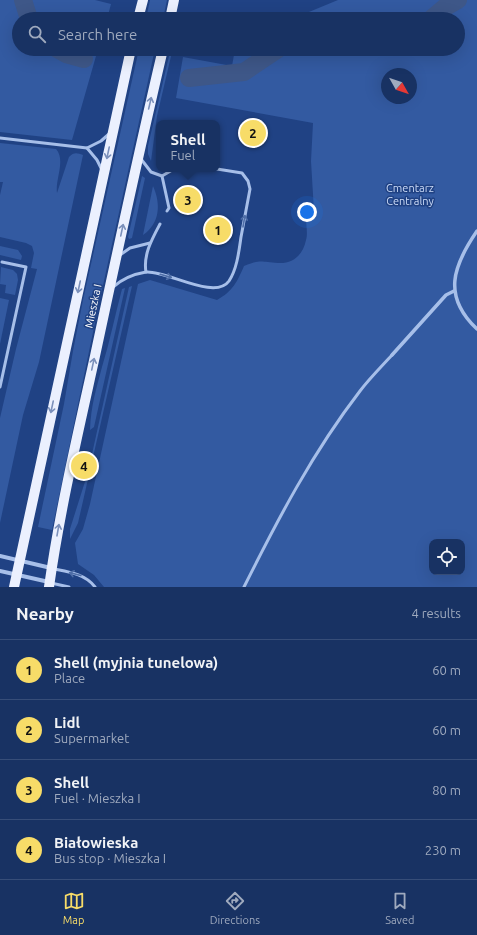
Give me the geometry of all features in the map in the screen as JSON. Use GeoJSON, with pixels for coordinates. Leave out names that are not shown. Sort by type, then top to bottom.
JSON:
{"type":"FeatureCollection","features":[{"type":"Feature","properties":{"kind":"main road"},"geometry":{"type":"LineString","coordinates":[[140,12],[143,0]]}},
{"type":"Feature","properties":{"kind":"main road"},"geometry":{"type":"LineString","coordinates":[[171,12],[174,0]]}},
{"type":"Feature","properties":{"kind":"main road","name":"Mieszka I"},"geometry":{"type":"LineString","coordinates":[[14,587],[129,56]]}},
{"type":"Feature","properties":{"kind":"main road","name":"Mieszka I"},"geometry":{"type":"LineString","coordinates":[[49,585],[65,491],[139,151],[161,56]]}},
{"type":"Feature","properties":{"kind":"street"},"geometry":{"type":"LineString","coordinates":[[477,231],[461,257],[457,269],[454,291],[456,300],[462,312],[477,329]]}},
{"type":"Feature","properties":{"kind":"street"},"geometry":{"type":"LineString","coordinates":[[392,355],[441,300],[450,292],[454,291]]}},
{"type":"Feature","properties":{"kind":"street"},"geometry":{"type":"LineString","coordinates":[[0,556],[51,568]]}},
{"type":"Feature","properties":{"kind":"street"},"geometry":{"type":"LineString","coordinates":[[0,570],[49,585]]}},
{"type":"Feature","properties":{"kind":"lane"},"geometry":{"type":"LineString","coordinates":[[0,138],[87,148],[101,141],[113,129]]}},
{"type":"Feature","properties":{"kind":"lane"},"geometry":{"type":"LineString","coordinates":[[87,148],[98,160],[103,176]]}},
{"type":"Feature","properties":{"kind":"lane"},"geometry":{"type":"LineString","coordinates":[[139,151],[141,158],[151,172],[162,176]]}},
{"type":"Feature","properties":{"kind":"lane"},"geometry":{"type":"LineString","coordinates":[[108,296],[113,287],[117,284],[130,277],[146,272],[155,273],[205,287],[215,288],[226,285],[230,279],[237,258],[250,189],[248,181],[242,173],[220,169]]}},
{"type":"Feature","properties":{"kind":"lane"},"geometry":{"type":"LineString","coordinates":[[162,176],[169,172]]}},
{"type":"Feature","properties":{"kind":"lane"},"geometry":{"type":"LineString","coordinates":[[162,176],[169,208],[167,211]]}},
{"type":"Feature","properties":{"kind":"lane"},"geometry":{"type":"LineString","coordinates":[[146,272],[145,260],[150,243],[160,224]]}},
{"type":"Feature","properties":{"kind":"lane"},"geometry":{"type":"LineString","coordinates":[[115,261],[121,254],[130,248],[150,243]]}},
{"type":"Feature","properties":{"kind":"lane"},"geometry":{"type":"LineString","coordinates":[[0,387],[26,268],[2,262]]}},
{"type":"Feature","properties":{"kind":"lane"},"geometry":{"type":"LineString","coordinates":[[244,587],[283,510],[318,452],[360,390],[392,355]]}},
{"type":"Feature","properties":{"kind":"lane"},"geometry":{"type":"LineString","coordinates":[[51,568],[82,576],[90,581],[95,587]]}},
{"type":"Feature","properties":{"kind":"lane"},"geometry":{"type":"LineString","coordinates":[[49,585],[69,587]]}},
{"type":"Feature","properties":{"kind":"green space"},"geometry":{"type":"Polygon","coordinates":[[[0,0],[95,0],[111,4],[109,12],[12,12],[12,56],[96,56],[72,140],[0,132],[0,0]]]}},
{"type":"Feature","properties":{"kind":"green space"},"geometry":{"type":"Polygon","coordinates":[[[150,0],[167,0],[164,12],[147,12],[150,0]]]}},
{"type":"Feature","properties":{"kind":"green space","name":"Cmentarz Centralny"},"geometry":{"type":"Polygon","coordinates":[[[338,0],[477,0],[477,587],[104,587],[94,575],[78,564],[75,543],[83,529],[90,504],[138,284],[150,280],[217,300],[231,290],[244,266],[258,262],[283,263],[296,258],[305,245],[307,238],[306,218],[314,211],[311,161],[313,123],[176,98],[183,57],[232,66],[234,56],[465,56],[465,12],[309,12],[338,0]]]}},
{"type":"Feature","properties":{"kind":"green space"},"geometry":{"type":"Polygon","coordinates":[[[137,56],[153,56],[98,308],[52,530],[38,527],[64,404],[83,300],[137,56]]]}},
{"type":"Feature","properties":{"kind":"green space"},"geometry":{"type":"Polygon","coordinates":[[[169,56],[171,56],[156,120],[151,161],[148,154],[148,146],[169,56]]]}},
{"type":"Feature","properties":{"kind":"green space"},"geometry":{"type":"Polygon","coordinates":[[[0,143],[56,149],[59,153],[60,159],[57,193],[69,157],[76,153],[83,155],[39,362],[23,415],[0,523],[0,418],[37,269],[31,268],[34,253],[32,246],[26,243],[0,237],[0,195],[3,182],[0,182],[0,143]]]}},
{"type":"Feature","properties":{"kind":"green space"},"geometry":{"type":"Polygon","coordinates":[[[142,176],[145,178],[132,238],[129,239],[128,237],[142,176]]]}},
{"type":"Feature","properties":{"kind":"green space"},"geometry":{"type":"Polygon","coordinates":[[[153,186],[156,193],[158,206],[156,219],[149,230],[143,235],[153,186]]]}},
{"type":"Feature","properties":{"kind":"green space"},"geometry":{"type":"Polygon","coordinates":[[[0,246],[18,250],[22,256],[21,260],[0,255],[0,246]]]}},
{"type":"Feature","properties":{"kind":"green space"},"geometry":{"type":"Polygon","coordinates":[[[1,267],[13,270],[17,274],[18,280],[15,295],[5,293],[6,285],[0,284],[1,267]]]}},
{"type":"Feature","properties":{"kind":"green space"},"geometry":{"type":"Polygon","coordinates":[[[132,286],[78,523],[70,539],[70,529],[88,472],[129,287],[132,286]]]}},
{"type":"Feature","properties":{"kind":"green space"},"geometry":{"type":"Polygon","coordinates":[[[125,288],[94,427],[90,430],[91,413],[96,390],[122,289],[125,288]]]}},
{"type":"Feature","properties":{"kind":"green space"},"geometry":{"type":"Polygon","coordinates":[[[0,298],[9,300],[0,344],[0,298]]]}},
{"type":"Feature","properties":{"kind":"waterway"},"geometry":{"type":"LineString","coordinates":[[23,0],[27,12]]}},
{"type":"Feature","properties":{"kind":"waterway"},"geometry":{"type":"LineString","coordinates":[[439,12],[458,0]]}},
{"type":"Feature","properties":{"kind":"waterway"},"geometry":{"type":"LineString","coordinates":[[73,56],[84,59]]}},
{"type":"Feature","properties":{"kind":"waterway"},"geometry":{"type":"LineString","coordinates":[[189,78],[244,72],[268,56]]}},
{"type":"Feature","properties":{"kind":"place","name":"Lidl"},"geometry":{"type":"Point","coordinates":[253,133]}},
{"type":"Feature","properties":{"kind":"place","name":"Shell"},"geometry":{"type":"Point","coordinates":[188,200]}},
{"type":"Feature","properties":{"kind":"place","name":"Shell (myjnia tunelowa)"},"geometry":{"type":"Point","coordinates":[218,230]}},
{"type":"Feature","properties":{"kind":"place","name":"Białowieska"},"geometry":{"type":"Point","coordinates":[84,466]}}]}
